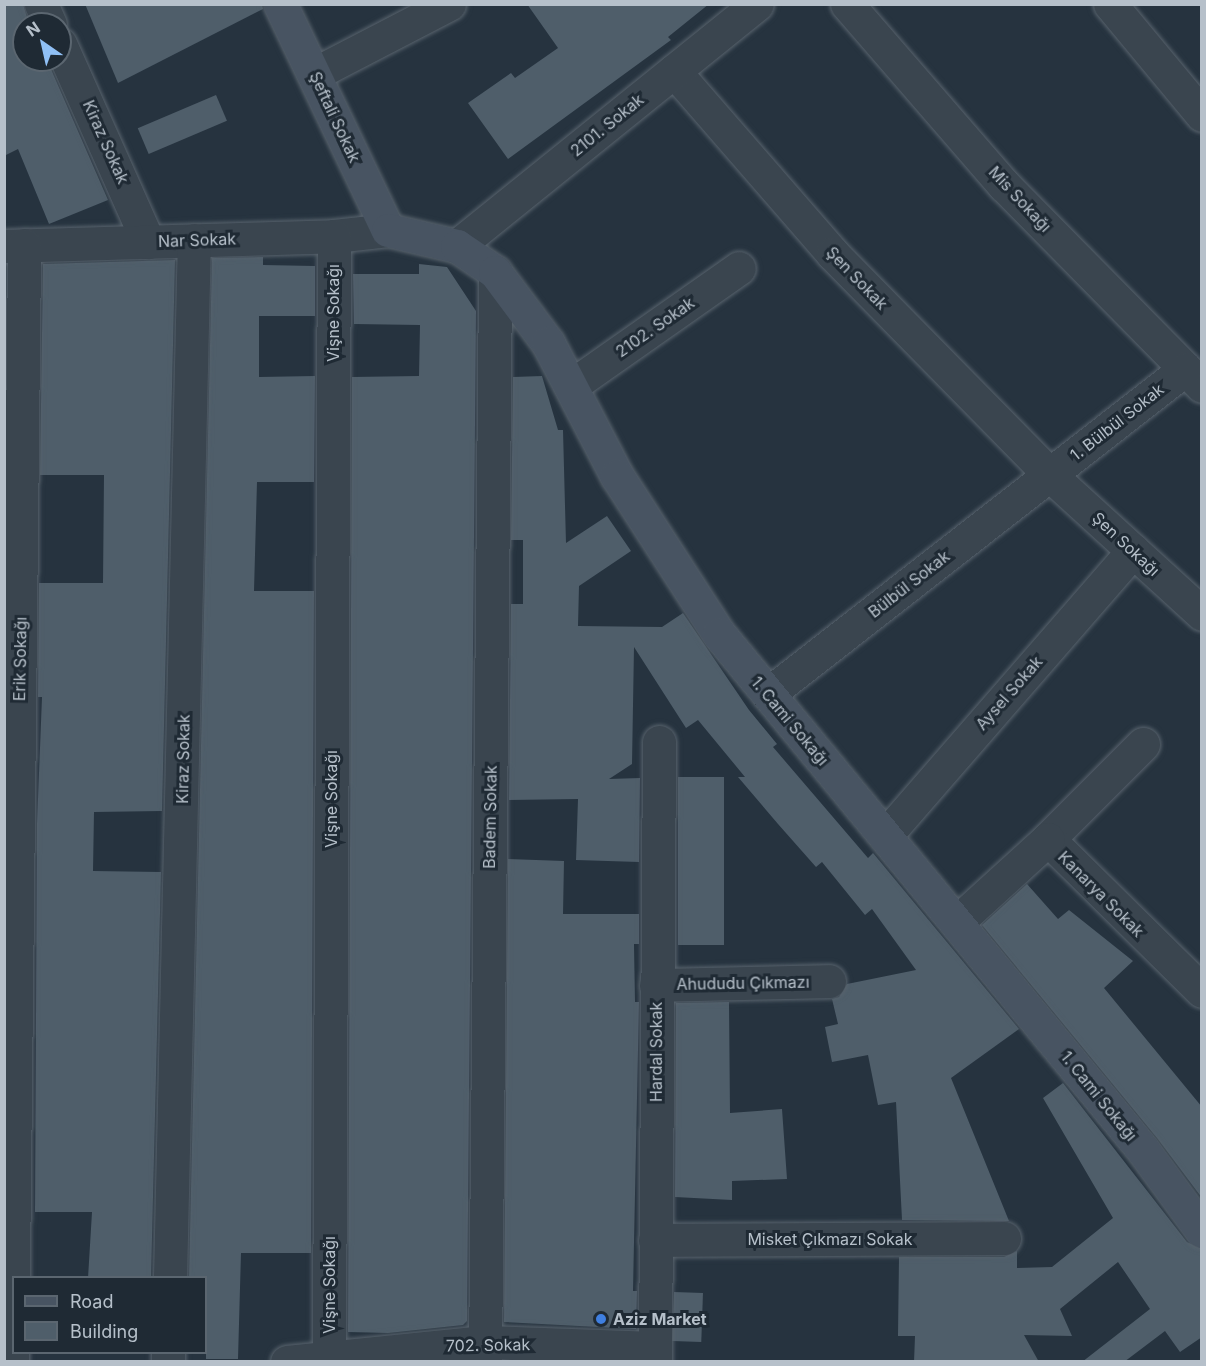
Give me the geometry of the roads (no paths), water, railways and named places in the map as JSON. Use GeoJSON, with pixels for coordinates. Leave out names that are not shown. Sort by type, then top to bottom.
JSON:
{"type":"FeatureCollection","features":[{"type":"Feature","properties":{"kind":"street","name":"Şeftali Sokak"},"geometry":{"type":"LineString","coordinates":[[280,4],[388,230]]}},
{"type":"Feature","properties":{"kind":"street"},"geometry":{"type":"LineString","coordinates":[[314,74],[449,4]]}},
{"type":"Feature","properties":{"kind":"street","name":"2101. Sokak"},"geometry":{"type":"LineString","coordinates":[[457,246],[757,4]]}},
{"type":"Feature","properties":{"kind":"street","name":"Mis Sokağı"},"geometry":{"type":"LineString","coordinates":[[847,4],[1004,185],[1193,377]]}},
{"type":"Feature","properties":{"kind":"street"},"geometry":{"type":"LineString","coordinates":[[1110,4],[1202,115]]}},
{"type":"Feature","properties":{"kind":"street","name":"Kiraz Sokak"},"geometry":{"type":"LineString","coordinates":[[72,71],[148,242]]}},
{"type":"Feature","properties":{"kind":"street","name":"Şen Sokak"},"geometry":{"type":"LineString","coordinates":[[674,71],[833,254],[1050,475]]}},
{"type":"Feature","properties":{"kind":"street","name":"Nar Sokak"},"geometry":{"type":"LineString","coordinates":[[14,246],[334,236],[388,230]]}},
{"type":"Feature","properties":{"kind":"street","name":"1. Cami Sokağı"},"geometry":{"type":"LineString","coordinates":[[388,230],[457,246],[495,272],[548,343],[617,476],[719,634],[1143,1150],[1202,1231]]}},
{"type":"Feature","properties":{"kind":"street","name":"Vişne Sokağı"},"geometry":{"type":"LineString","coordinates":[[329,1358],[334,236]]}},
{"type":"Feature","properties":{"kind":"street","name":"Kiraz Sokak"},"geometry":{"type":"LineString","coordinates":[[170,1276],[194,240]]}},
{"type":"Feature","properties":{"kind":"street","name":"Erik Sokağı"},"geometry":{"type":"LineString","coordinates":[[12,1276],[14,246]]}},
{"type":"Feature","properties":{"kind":"street","name":"2102. Sokak"},"geometry":{"type":"LineString","coordinates":[[571,386],[739,268]]}},
{"type":"Feature","properties":{"kind":"street","name":"Badem Sokak"},"geometry":{"type":"LineString","coordinates":[[485,1352],[495,272]]}},
{"type":"Feature","properties":{"kind":"street","name":"1. Bülbül Sokak"},"geometry":{"type":"LineString","coordinates":[[1050,475],[1193,377]]}},
{"type":"Feature","properties":{"kind":"street","name":"Şen Sokağı"},"geometry":{"type":"LineString","coordinates":[[1050,475],[1202,614]]}},
{"type":"Feature","properties":{"kind":"street","name":"Bülbül Sokak"},"geometry":{"type":"LineString","coordinates":[[768,694],[1050,475]]}},
{"type":"Feature","properties":{"kind":"street","name":"Aysel Sokak"},"geometry":{"type":"LineString","coordinates":[[885,836],[1133,551]]}},
{"type":"Feature","properties":{"kind":"street","name":"Hardal Sokak"},"geometry":{"type":"LineString","coordinates":[[655,1355],[659,742]]}},
{"type":"Feature","properties":{"kind":"street","name":"Kanarya Sokak"},"geometry":{"type":"LineString","coordinates":[[1143,744],[1048,839],[1202,991]]}},
{"type":"Feature","properties":{"kind":"street"},"geometry":{"type":"LineString","coordinates":[[957,922],[1048,839]]}},
{"type":"Feature","properties":{"kind":"street","name":"Ahududu Çıkmazı"},"geometry":{"type":"LineString","coordinates":[[656,985],[829,981]]}},
{"type":"Feature","properties":{"kind":"street","name":"Misket Çıkmazı Sokak"},"geometry":{"type":"LineString","coordinates":[[656,1240],[1004,1238]]}},
{"type":"Feature","properties":{"kind":"street","name":"702. Sokak"},"geometry":{"type":"LineString","coordinates":[[287,1362],[329,1358],[485,1352],[655,1355]]}},
{"type":"Feature","properties":{"kind":"place","name":"Aziz Market"},"geometry":{"type":"Point","coordinates":[601,1319]}}]}
